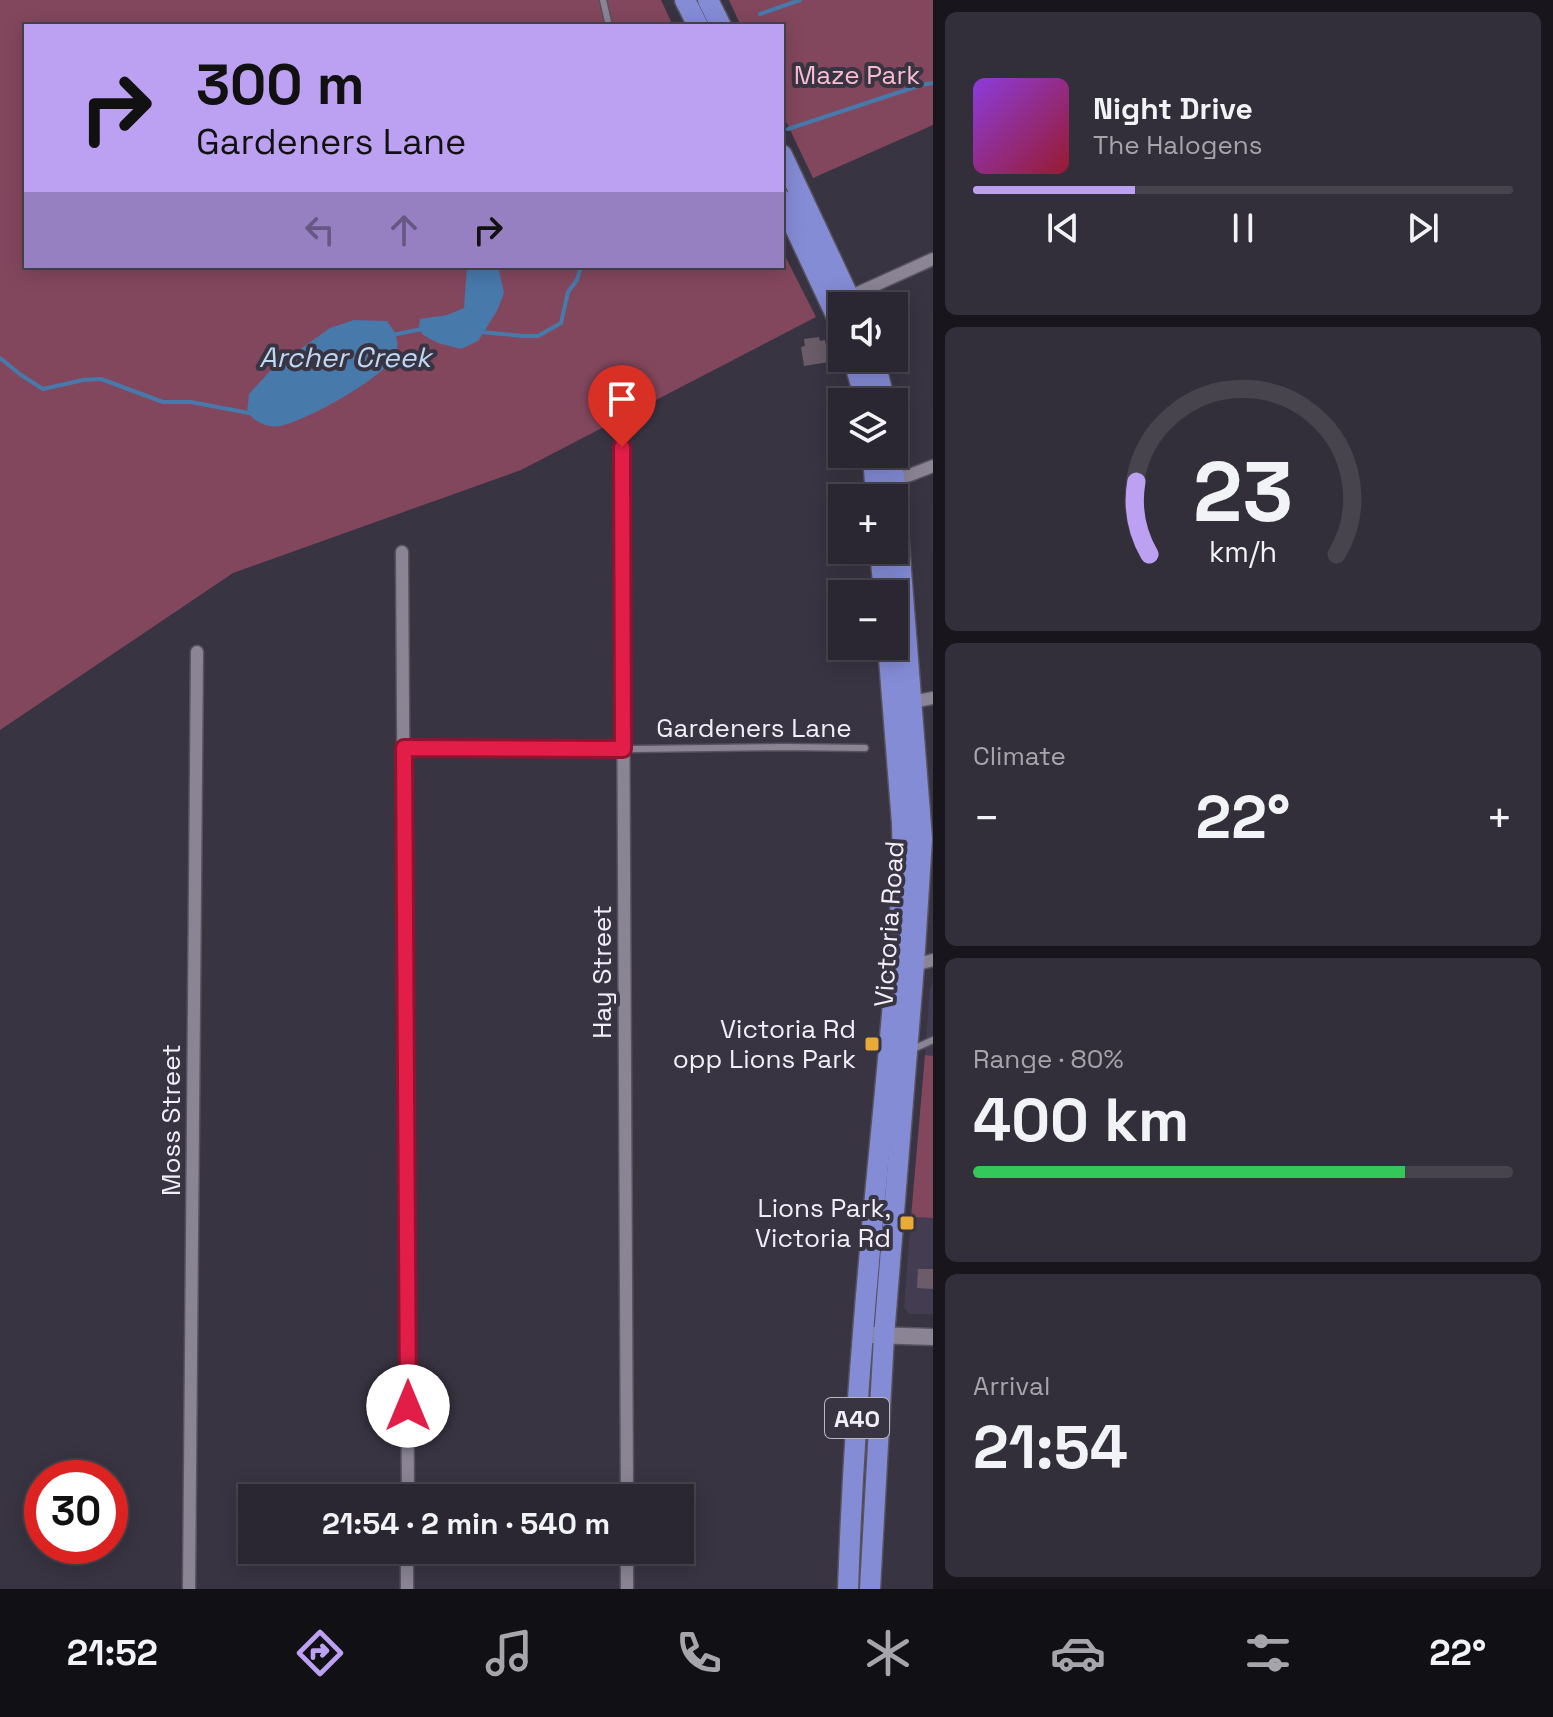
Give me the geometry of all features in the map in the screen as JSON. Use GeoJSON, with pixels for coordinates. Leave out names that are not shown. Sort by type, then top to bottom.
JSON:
{"type":"FeatureCollection","features":[{"type":"Feature","properties":{"kind":"highway"},"geometry":{"type":"LineString","coordinates":[[685,0],[697,24]]}},
{"type":"Feature","properties":{"kind":"highway"},"geometry":{"type":"LineString","coordinates":[[708,0],[720,24]]}},
{"type":"Feature","properties":{"kind":"highway"},"geometry":{"type":"LineString","coordinates":[[784,159],[846,292]]}},
{"type":"Feature","properties":{"kind":"highway"},"geometry":{"type":"LineString","coordinates":[[784,204],[828,298]]}},
{"type":"Feature","properties":{"kind":"highway","name":"Victoria Road"},"geometry":{"type":"LineString","coordinates":[[870,1589],[884,1336],[907,1053],[924,962],[922,839],[894,468]]}},
{"type":"Feature","properties":{"kind":"highway","name":"Victoria Road"},"geometry":{"type":"LineString","coordinates":[[848,1589],[862,1334],[880,1155],[903,860],[889,660]]}},
{"type":"Feature","properties":{"kind":"street"},"geometry":{"type":"LineString","coordinates":[[870,292],[933,259]]}},
{"type":"Feature","properties":{"kind":"street","name":"Hay Street"},"geometry":{"type":"LineString","coordinates":[[622,447],[627,1484]]}},
{"type":"Feature","properties":{"kind":"street"},"geometry":{"type":"LineString","coordinates":[[895,479],[933,466]]}},
{"type":"Feature","properties":{"kind":"street"},"geometry":{"type":"LineString","coordinates":[[402,552],[408,1484]]}},
{"type":"Feature","properties":{"kind":"street","name":"Moss Street"},"geometry":{"type":"LineString","coordinates":[[189,1589],[197,652]]}},
{"type":"Feature","properties":{"kind":"street"},"geometry":{"type":"LineString","coordinates":[[912,702],[933,698]]}},
{"type":"Feature","properties":{"kind":"street"},"geometry":{"type":"LineString","coordinates":[[862,1334],[933,1337]]}},
{"type":"Feature","properties":{"kind":"street"},"geometry":{"type":"LineString","coordinates":[[407,1564],[407,1589]]}},
{"type":"Feature","properties":{"kind":"street"},"geometry":{"type":"LineString","coordinates":[[627,1564],[627,1589]]}},
{"type":"Feature","properties":{"kind":"lane"},"geometry":{"type":"LineString","coordinates":[[603,0],[609,24]]}},
{"type":"Feature","properties":{"kind":"lane","name":"Gardeners Lane"},"geometry":{"type":"LineString","coordinates":[[404,748],[865,748]]}},
{"type":"Feature","properties":{"kind":"lane"},"geometry":{"type":"LineString","coordinates":[[907,1053],[933,1040]]}},
{"type":"Feature","properties":{"kind":"shaded area"},"geometry":{"type":"Polygon","coordinates":[[[933,982],[933,1056],[925,1055],[933,982]]]}},
{"type":"Feature","properties":{"kind":"shaded area"},"geometry":{"type":"Polygon","coordinates":[[[911,1217],[933,1218],[933,1314],[909,1314],[904,1307],[911,1217]]]}},
{"type":"Feature","properties":{"kind":"green space"},"geometry":{"type":"Polygon","coordinates":[[[0,0],[661,0],[672,24],[24,24],[24,268],[784,268],[784,254],[816,317],[521,470],[233,573],[0,730],[0,0]]]}},
{"type":"Feature","properties":{"kind":"green space","name":"Maze Park"},"geometry":{"type":"Polygon","coordinates":[[[729,0],[933,0],[933,125],[813,178],[784,117],[784,24],[740,24],[729,0]]]}},
{"type":"Feature","properties":{"kind":"green space"},"geometry":{"type":"Polygon","coordinates":[[[925,1055],[933,1056],[933,1218],[911,1217],[925,1055]]]}},
{"type":"Feature","properties":{"kind":"water","name":"Archer Creek"},"geometry":{"type":"Polygon","coordinates":[[[467,268],[498,268],[504,293],[497,311],[478,341],[461,349],[438,343],[423,335],[419,329],[420,319],[447,315],[464,308],[467,268]]]}},
{"type":"Feature","properties":{"kind":"water","name":"Archer Creek"},"geometry":{"type":"Polygon","coordinates":[[[354,320],[387,321],[395,333],[395,355],[377,375],[325,408],[291,423],[270,426],[258,422],[247,413],[249,394],[271,370],[330,328],[354,320]]]}},
{"type":"Feature","properties":{"kind":"building"},"geometry":{"type":"Polygon","coordinates":[[[819,337],[820,341],[825,340],[828,362],[804,366],[801,347],[805,346],[804,339],[819,337]]]}},
{"type":"Feature","properties":{"kind":"building"},"geometry":{"type":"Polygon","coordinates":[[[918,1269],[933,1269],[933,1289],[917,1288],[918,1269]]]}},
{"type":"Feature","properties":{"kind":"waterway","name":"Archer Creek"},"geometry":{"type":"LineString","coordinates":[[760,14],[800,0]]}},
{"type":"Feature","properties":{"kind":"waterway","name":"Archer Creek"},"geometry":{"type":"LineString","coordinates":[[788,129],[933,83]]}},
{"type":"Feature","properties":{"kind":"waterway","name":"Archer Creek"},"geometry":{"type":"LineString","coordinates":[[482,332],[538,336],[561,323],[568,292],[577,280],[580,268]]}},
{"type":"Feature","properties":{"kind":"waterway","name":"Archer Creek"},"geometry":{"type":"LineString","coordinates":[[392,335],[422,329]]}},
{"type":"Feature","properties":{"kind":"waterway","name":"Archer Creek"},"geometry":{"type":"LineString","coordinates":[[0,358],[43,389],[101,379],[163,402],[191,402],[249,413]]}},
{"type":"Feature","properties":{"kind":"place","name":"Victoria Rd opp Lions Park"},"geometry":{"type":"Point","coordinates":[872,1044]}},
{"type":"Feature","properties":{"kind":"place","name":"Lions Park, Victoria Rd"},"geometry":{"type":"Point","coordinates":[907,1223]}},
{"type":"Feature","properties":{"kind":"route"},"geometry":{"type":"LineString","coordinates":[[408,1406],[404,748],[623,749],[622,447]]}}]}
